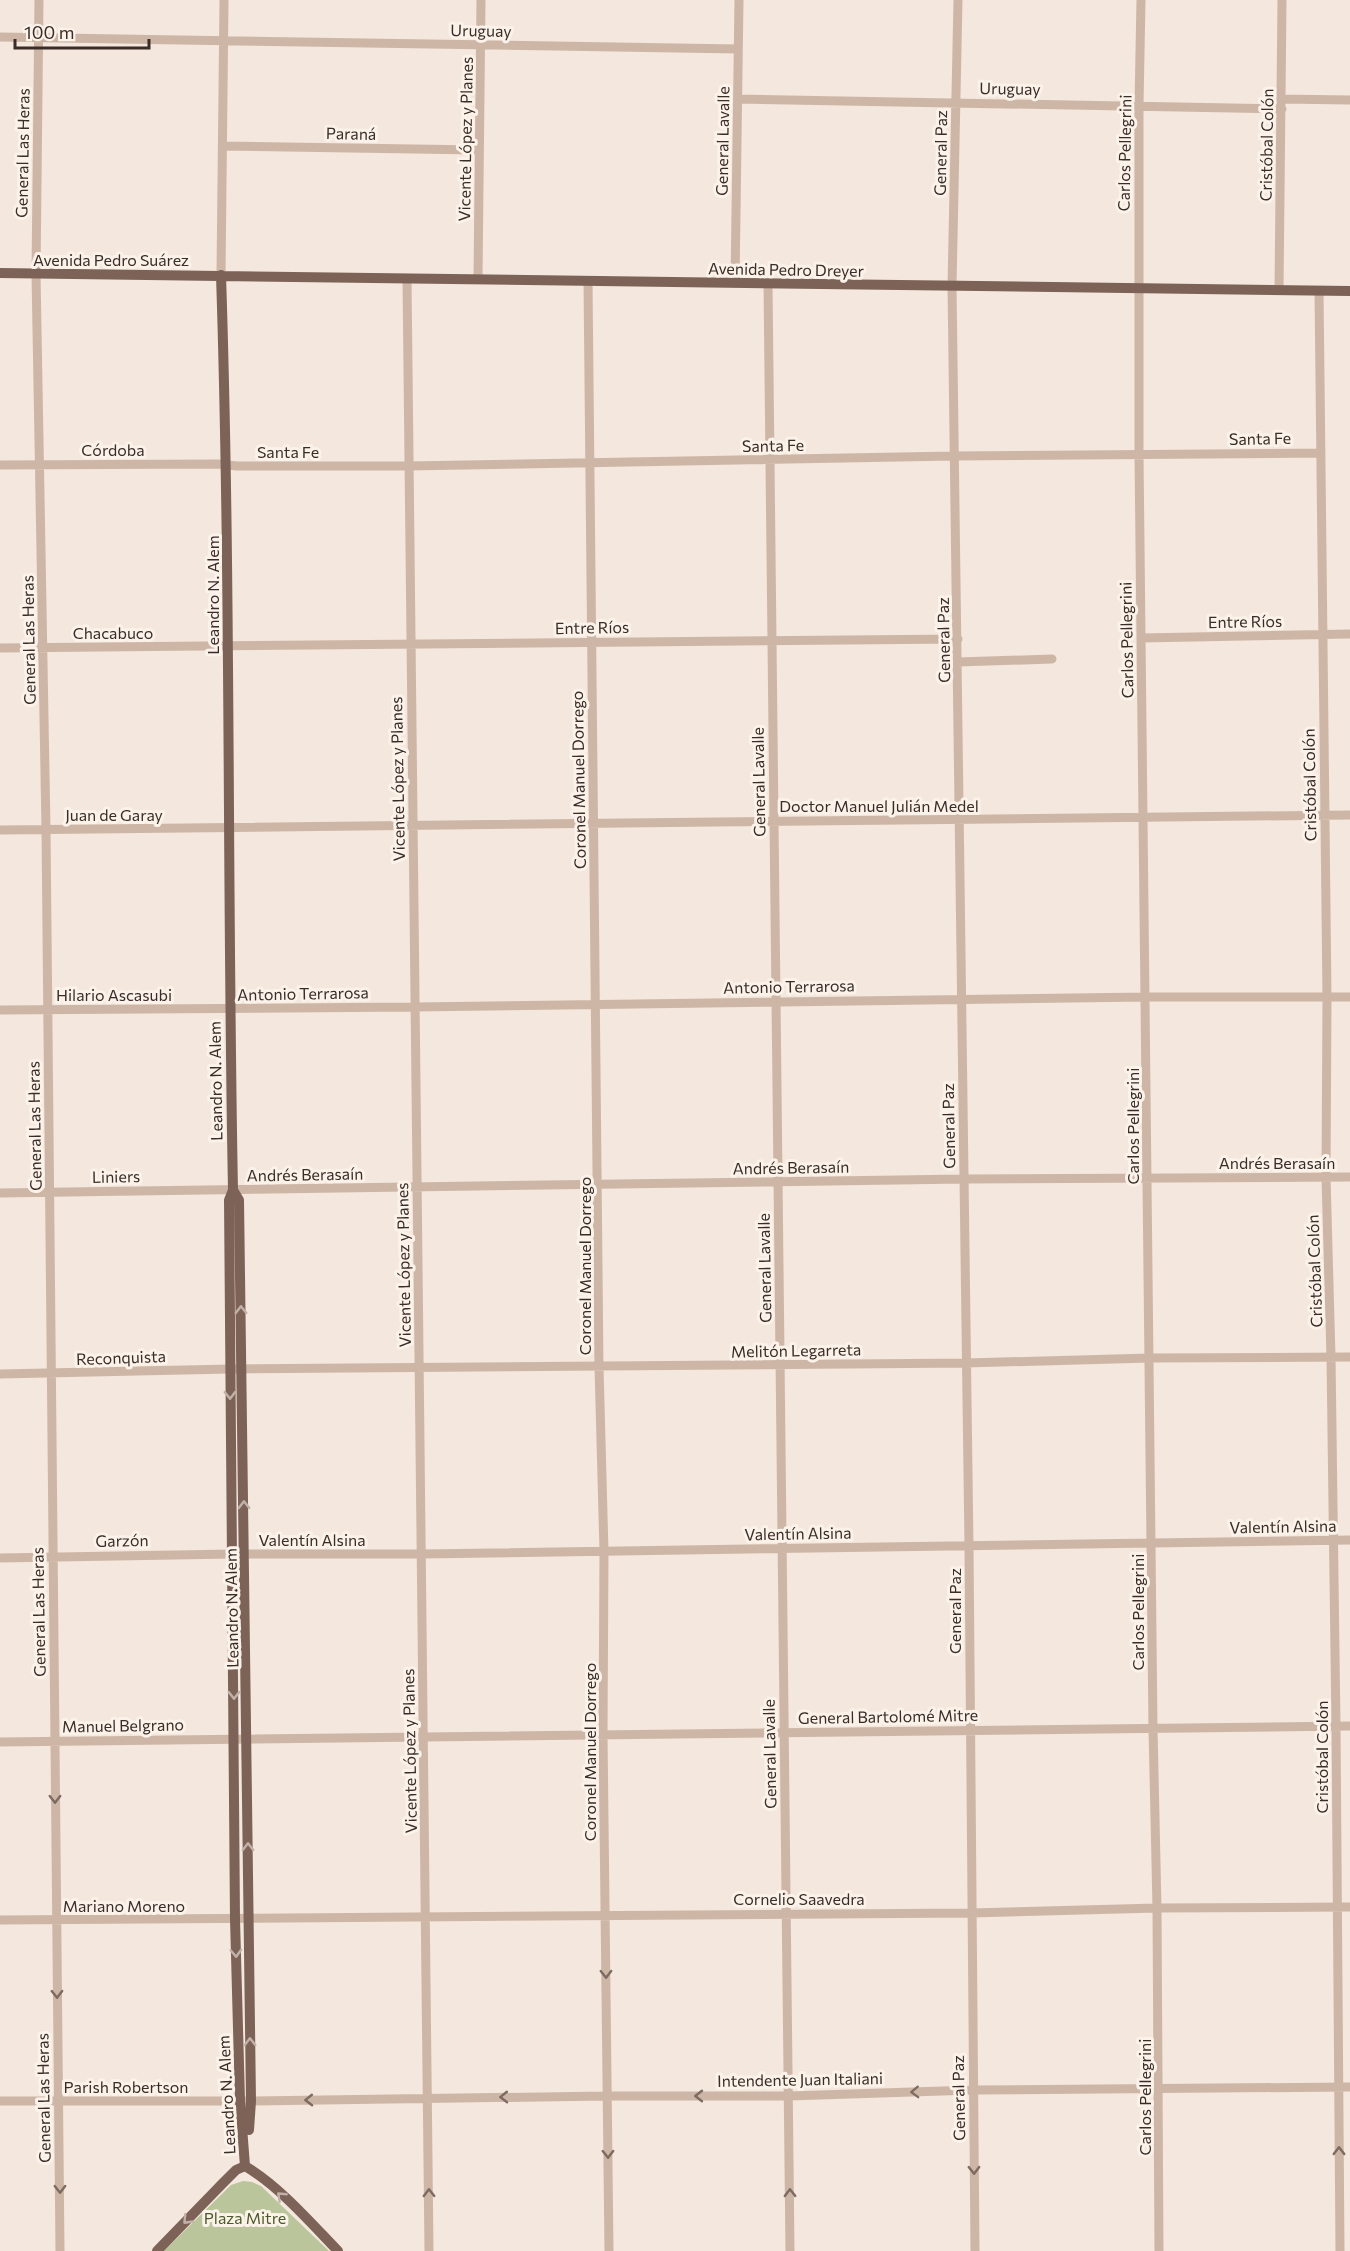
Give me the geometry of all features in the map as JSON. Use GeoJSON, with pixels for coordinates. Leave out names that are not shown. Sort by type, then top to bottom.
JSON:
{"type":"FeatureCollection","features":[{"type":"Feature","properties":{"kind":"main road","name":"Avenida Pedro Suárez"},"geometry":{"type":"LineString","coordinates":[[0,273],[221,275]]}},
{"type":"Feature","properties":{"kind":"main road","name":"Avenida Pedro Dreyer"},"geometry":{"type":"LineString","coordinates":[[221,275],[1350,291]]}},
{"type":"Feature","properties":{"kind":"main road","name":"Leandro N. Alem"},"geometry":{"type":"LineString","coordinates":[[221,275],[227,464],[226,646],[233,1190],[229,1200],[235,1920],[246,2101]]}},
{"type":"Feature","properties":{"kind":"main road","name":"Leandro N. Alem"},"geometry":{"type":"LineString","coordinates":[[233,1190],[239,1200],[245,1554],[248,1919],[245,2166]]}},
{"type":"Feature","properties":{"kind":"main road"},"geometry":{"type":"LineString","coordinates":[[157,2251],[236,2170],[245,2166],[278,2192],[338,2251]]}},
{"type":"Feature","properties":{"kind":"street","name":"General Las Heras"},"geometry":{"type":"LineString","coordinates":[[39,0],[36,274],[44,647],[60,2251]]}},
{"type":"Feature","properties":{"kind":"street","name":"Leandro N. Alem"},"geometry":{"type":"LineString","coordinates":[[221,275],[224,0]]}},
{"type":"Feature","properties":{"kind":"street","name":"Vicente López y Planes"},"geometry":{"type":"LineString","coordinates":[[478,279],[481,0]]}},
{"type":"Feature","properties":{"kind":"street","name":"General Lavalle"},"geometry":{"type":"LineString","coordinates":[[735,283],[739,0]]}},
{"type":"Feature","properties":{"kind":"street","name":"General Paz"},"geometry":{"type":"LineString","coordinates":[[958,0],[952,286],[969,1547],[975,2251]]}},
{"type":"Feature","properties":{"kind":"street","name":"Carlos Pellegrini"},"geometry":{"type":"LineString","coordinates":[[1142,0],[1139,105],[1139,455],[1157,1908],[1159,2251]]}},
{"type":"Feature","properties":{"kind":"street","name":"Cristóbal Colón"},"geometry":{"type":"LineString","coordinates":[[1279,290],[1282,0]]}},
{"type":"Feature","properties":{"kind":"street","name":"Uruguay"},"geometry":{"type":"LineString","coordinates":[[0,37],[738,49]]}},
{"type":"Feature","properties":{"kind":"street","name":"Uruguay"},"geometry":{"type":"LineString","coordinates":[[738,99],[1139,105],[1282,104],[1350,100]]}},
{"type":"Feature","properties":{"kind":"street","name":"Paraná"},"geometry":{"type":"LineString","coordinates":[[224,146],[479,150]]}},
{"type":"Feature","properties":{"kind":"street","name":"Vicente López y Planes"},"geometry":{"type":"LineString","coordinates":[[407,279],[429,2251]]}},
{"type":"Feature","properties":{"kind":"street","name":"Coronel Manuel Dorrego"},"geometry":{"type":"LineString","coordinates":[[588,281],[595,1005],[599,1184],[599,1367],[604,1551],[603,1734],[609,2251]]}},
{"type":"Feature","properties":{"kind":"street","name":"General Lavalle"},"geometry":{"type":"LineString","coordinates":[[768,284],[790,2251]]}},
{"type":"Feature","properties":{"kind":"street","name":"Cristóbal Colón"},"geometry":{"type":"LineString","coordinates":[[1319,291],[1327,997],[1326,1177],[1336,1726],[1340,2251]]}},
{"type":"Feature","properties":{"kind":"street","name":"Santa Fe"},"geometry":{"type":"LineString","coordinates":[[227,464],[237,466],[408,466],[954,456],[1321,453]]}},
{"type":"Feature","properties":{"kind":"street","name":"Córdoba"},"geometry":{"type":"LineString","coordinates":[[0,465],[227,464]]}},
{"type":"Feature","properties":{"kind":"street","name":"Entre Ríos"},"geometry":{"type":"LineString","coordinates":[[1141,638],[1350,634]]}},
{"type":"Feature","properties":{"kind":"street","name":"Entre Ríos"},"geometry":{"type":"LineString","coordinates":[[226,646],[958,639]]}},
{"type":"Feature","properties":{"kind":"street","name":"Chacabuco"},"geometry":{"type":"LineString","coordinates":[[0,648],[226,646]]}},
{"type":"Feature","properties":{"kind":"street"},"geometry":{"type":"LineString","coordinates":[[958,662],[1052,659]]}},
{"type":"Feature","properties":{"kind":"street","name":"Doctor Manuel Julián Medel"},"geometry":{"type":"LineString","coordinates":[[228,829],[1350,815]]}},
{"type":"Feature","properties":{"kind":"street","name":"Juan de Garay"},"geometry":{"type":"LineString","coordinates":[[0,830],[228,829]]}},
{"type":"Feature","properties":{"kind":"street","name":"Antonio Terrarosa"},"geometry":{"type":"LineString","coordinates":[[229,1009],[1146,997],[1350,997]]}},
{"type":"Feature","properties":{"kind":"street","name":"Hilario Ascasubi"},"geometry":{"type":"LineString","coordinates":[[0,1010],[229,1009]]}},
{"type":"Feature","properties":{"kind":"street","name":"Andrés Berasaín"},"geometry":{"type":"LineString","coordinates":[[233,1190],[964,1179],[1350,1177]]}},
{"type":"Feature","properties":{"kind":"street","name":"Liniers"},"geometry":{"type":"LineString","coordinates":[[0,1192],[233,1190]]}},
{"type":"Feature","properties":{"kind":"street","name":"Melitón Legarreta"},"geometry":{"type":"LineString","coordinates":[[242,1370],[966,1364],[1150,1358],[1350,1357]]}},
{"type":"Feature","properties":{"kind":"street","name":"Reconquista"},"geometry":{"type":"LineString","coordinates":[[0,1374],[242,1370]]}},
{"type":"Feature","properties":{"kind":"street","name":"Valentín Alsina"},"geometry":{"type":"LineString","coordinates":[[245,1554],[422,1554],[1350,1540]]}},
{"type":"Feature","properties":{"kind":"street","name":"Garzón"},"geometry":{"type":"LineString","coordinates":[[0,1558],[245,1554]]}},
{"type":"Feature","properties":{"kind":"street","name":"General Bartolomé Mitre"},"geometry":{"type":"LineString","coordinates":[[247,1738],[1350,1726]]}},
{"type":"Feature","properties":{"kind":"street","name":"Manuel Belgrano"},"geometry":{"type":"LineString","coordinates":[[0,1742],[247,1738]]}},
{"type":"Feature","properties":{"kind":"street","name":"Cornelio Saavedra"},"geometry":{"type":"LineString","coordinates":[[248,1919],[971,1913],[1157,1908],[1350,1907]]}},
{"type":"Feature","properties":{"kind":"street","name":"Mariano Moreno"},"geometry":{"type":"LineString","coordinates":[[0,1920],[248,1919]]}},
{"type":"Feature","properties":{"kind":"street","name":"Intendente Juan Italiani"},"geometry":{"type":"LineString","coordinates":[[246,2101],[789,2096],[973,2090],[1350,2087]]}},
{"type":"Feature","properties":{"kind":"street","name":"Parish Robertson"},"geometry":{"type":"LineString","coordinates":[[0,2101],[246,2101]]}},
{"type":"Feature","properties":{"kind":"green space","name":"Plaza Mitre"},"geometry":{"type":"Polygon","coordinates":[[[243,2181],[261,2186],[329,2251],[164,2251],[231,2185],[243,2181]]]}}]}
